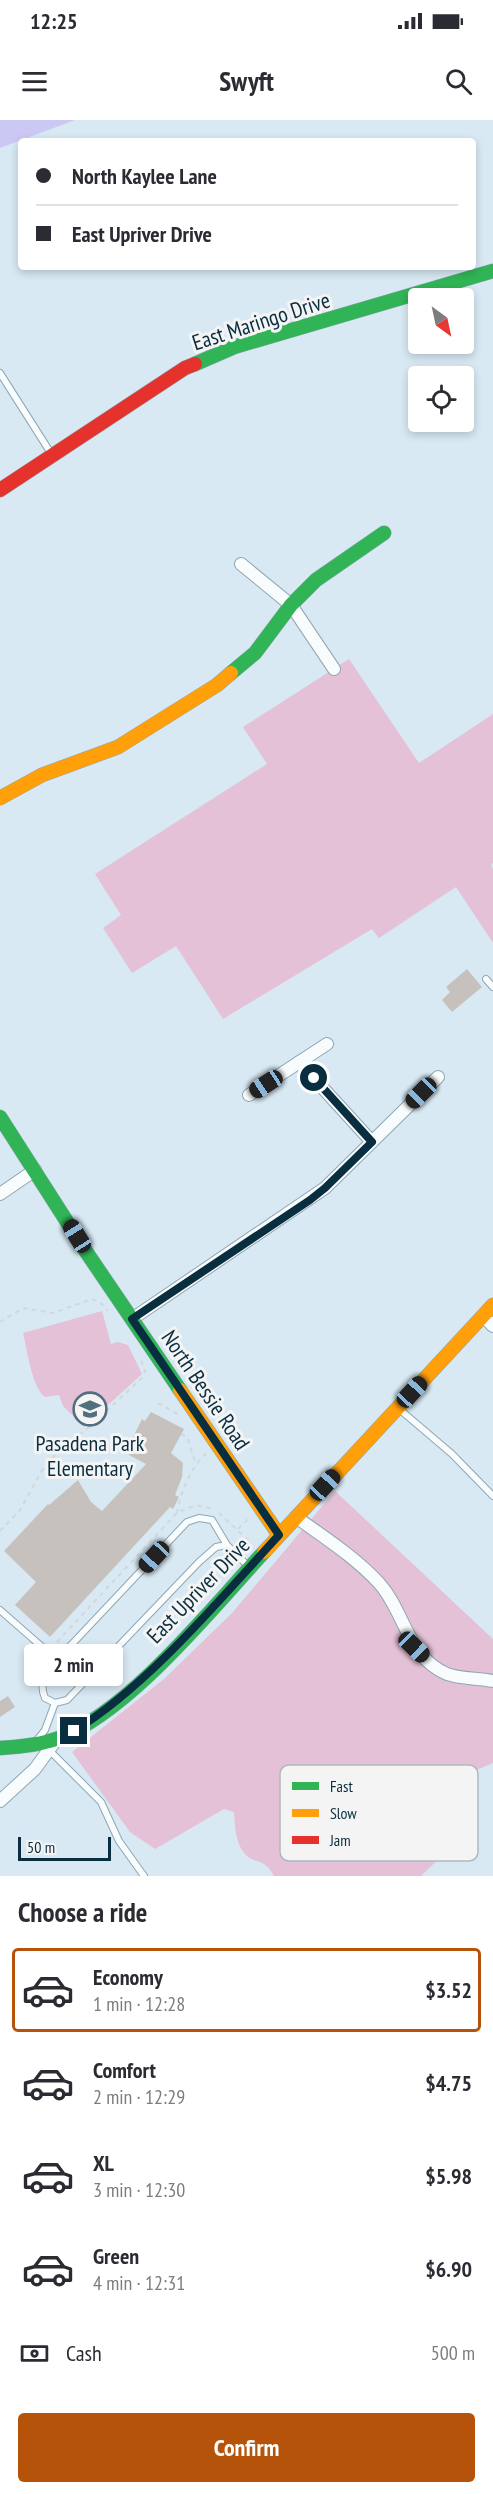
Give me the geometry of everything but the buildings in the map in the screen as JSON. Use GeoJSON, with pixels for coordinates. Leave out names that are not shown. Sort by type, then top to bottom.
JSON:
{"type":"FeatureCollection","features":[{"type":"Feature","properties":{"kind":"street","name":"East Maringo Drive"},"geometry":{"type":"LineString","coordinates":[[0,490],[185,368],[234,347],[493,271]]}},
{"type":"Feature","properties":{"kind":"street"},"geometry":{"type":"LineString","coordinates":[[0,798],[42,775],[118,747],[217,685],[255,653],[291,605],[316,580],[384,533]]}},
{"type":"Feature","properties":{"kind":"street"},"geometry":{"type":"LineString","coordinates":[[241,564],[291,605],[334,669]]}},
{"type":"Feature","properties":{"kind":"street"},"geometry":{"type":"LineString","coordinates":[[249,1095],[327,1044]]}},
{"type":"Feature","properties":{"kind":"street"},"geometry":{"type":"LineString","coordinates":[[299,1062],[372,1142]]}},
{"type":"Feature","properties":{"kind":"street"},"geometry":{"type":"LineString","coordinates":[[132,1319],[310,1200],[438,1077]]}},
{"type":"Feature","properties":{"kind":"street","name":"North Bessie Road"},"geometry":{"type":"LineString","coordinates":[[0,1117],[132,1319],[279,1535]]}},
{"type":"Feature","properties":{"kind":"street"},"geometry":{"type":"LineString","coordinates":[[0,1194],[35,1170]]}},
{"type":"Feature","properties":{"kind":"street","name":"East Upriver Drive"},"geometry":{"type":"LineString","coordinates":[[0,1748],[52,1745],[114,1704],[190,1631],[398,1407],[488,1321],[493,1305]]}},
{"type":"Feature","properties":{"kind":"street"},"geometry":{"type":"LineString","coordinates":[[296,1517],[357,1561],[381,1586],[414,1647],[431,1664],[448,1674],[493,1681]]}},
{"type":"Feature","properties":{"kind":"street"},"geometry":{"type":"LineString","coordinates":[[0,1801],[34,1768],[52,1745]]}},
{"type":"Feature","properties":{"kind":"lane"},"geometry":{"type":"LineString","coordinates":[[0,373],[53,455]]}},
{"type":"Feature","properties":{"kind":"lane"},"geometry":{"type":"LineString","coordinates":[[486,979],[493,987]]}},
{"type":"Feature","properties":{"kind":"lane"},"geometry":{"type":"LineString","coordinates":[[398,1407],[452,1454],[493,1496]]}},
{"type":"Feature","properties":{"kind":"lane"},"geometry":{"type":"LineString","coordinates":[[227,1545],[216,1547],[199,1562],[67,1700],[55,1703],[45,1698],[41,1688],[43,1677],[187,1522],[199,1518],[212,1521],[227,1545],[249,1567]]}},
{"type":"Feature","properties":{"kind":"lane"},"geometry":{"type":"LineString","coordinates":[[0,1610],[57,1660]]}},
{"type":"Feature","properties":{"kind":"lane"},"geometry":{"type":"LineString","coordinates":[[33,1745],[45,1730],[55,1703]]}},
{"type":"Feature","properties":{"kind":"lane"},"geometry":{"type":"LineString","coordinates":[[52,1745],[101,1802],[119,1841],[144,1876]]}},
{"type":"Feature","properties":{"kind":"path"},"geometry":{"type":"LineString","coordinates":[[0,1322],[23,1308],[53,1313],[92,1299],[101,1303],[109,1312]]}},
{"type":"Feature","properties":{"kind":"path"},"geometry":{"type":"LineString","coordinates":[[0,1531],[20,1510],[36,1479],[57,1453],[143,1377],[145,1371],[136,1352]]}},
{"type":"Feature","properties":{"kind":"path"},"geometry":{"type":"LineString","coordinates":[[182,1434],[187,1437],[196,1464]]}},
{"type":"Feature","properties":{"kind":"path"},"geometry":{"type":"LineString","coordinates":[[177,1513],[179,1501],[196,1464],[203,1456]]}},
{"type":"Feature","properties":{"kind":"shaded area"},"geometry":{"type":"Polygon","coordinates":[[[349,659],[419,763],[493,714],[493,863],[491,865],[493,869],[493,943],[456,887],[379,938],[372,929],[223,1019],[176,946],[132,973],[103,928],[121,915],[95,874],[267,764],[243,727],[349,659]]]}},
{"type":"Feature","properties":{"kind":"shaded area"},"geometry":{"type":"Polygon","coordinates":[[[102,1311],[111,1344],[118,1342],[128,1345],[142,1374],[84,1427],[63,1406],[59,1395],[45,1397],[40,1392],[33,1377],[23,1333],[102,1311]]]}},
{"type":"Feature","properties":{"kind":"shaded area"},"geometry":{"type":"Polygon","coordinates":[[[335,1491],[493,1639],[493,1763],[478,1769],[478,1765],[280,1765],[280,1861],[437,1861],[421,1876],[274,1876],[267,1866],[252,1859],[242,1850],[236,1834],[234,1812],[224,1809],[155,1849],[130,1832],[72,1752],[164,1679],[232,1613],[335,1491]]]}},
{"type":"Feature","properties":{"kind":"water"},"geometry":{"type":"Polygon","coordinates":[[[0,120],[75,120],[27,138],[18,138],[18,141],[0,148],[0,120]]]}},
{"type":"Feature","properties":{"kind":"traffic: fast"},"geometry":{"type":"LineString","coordinates":[[195,364],[234,347],[493,271]]}},
{"type":"Feature","properties":{"kind":"traffic: fast"},"geometry":{"type":"LineString","coordinates":[[231,673],[255,653],[291,605],[316,580],[384,533]]}},
{"type":"Feature","properties":{"kind":"traffic: fast"},"geometry":{"type":"LineString","coordinates":[[0,1117],[87,1253],[180,1390]]}},
{"type":"Feature","properties":{"kind":"traffic: fast"},"geometry":{"type":"LineString","coordinates":[[0,1748],[30,1745],[59,1738],[86,1725],[114,1705],[169,1656],[264,1552]]}},
{"type":"Feature","properties":{"kind":"traffic: slow"},"geometry":{"type":"LineString","coordinates":[[0,798],[42,775],[118,747],[217,685],[231,673]]}},
{"type":"Feature","properties":{"kind":"traffic: slow"},"geometry":{"type":"LineString","coordinates":[[264,1552],[493,1305]]}},
{"type":"Feature","properties":{"kind":"traffic: slow"},"geometry":{"type":"LineString","coordinates":[[180,1390],[279,1535]]}},
{"type":"Feature","properties":{"kind":"traffic: jam"},"geometry":{"type":"LineString","coordinates":[[0,490],[185,368],[195,364]]}},
{"type":"Feature","properties":{"kind":"place","name":"Pasadena Park Elementary"},"geometry":{"type":"Point","coordinates":[90,1409]}},
{"type":"Feature","properties":{"kind":"route"},"geometry":{"type":"LineString","coordinates":[[74,1731],[95,1719],[148,1673],[279,1535],[132,1319],[310,1200],[372,1142],[314,1078]]}}]}
